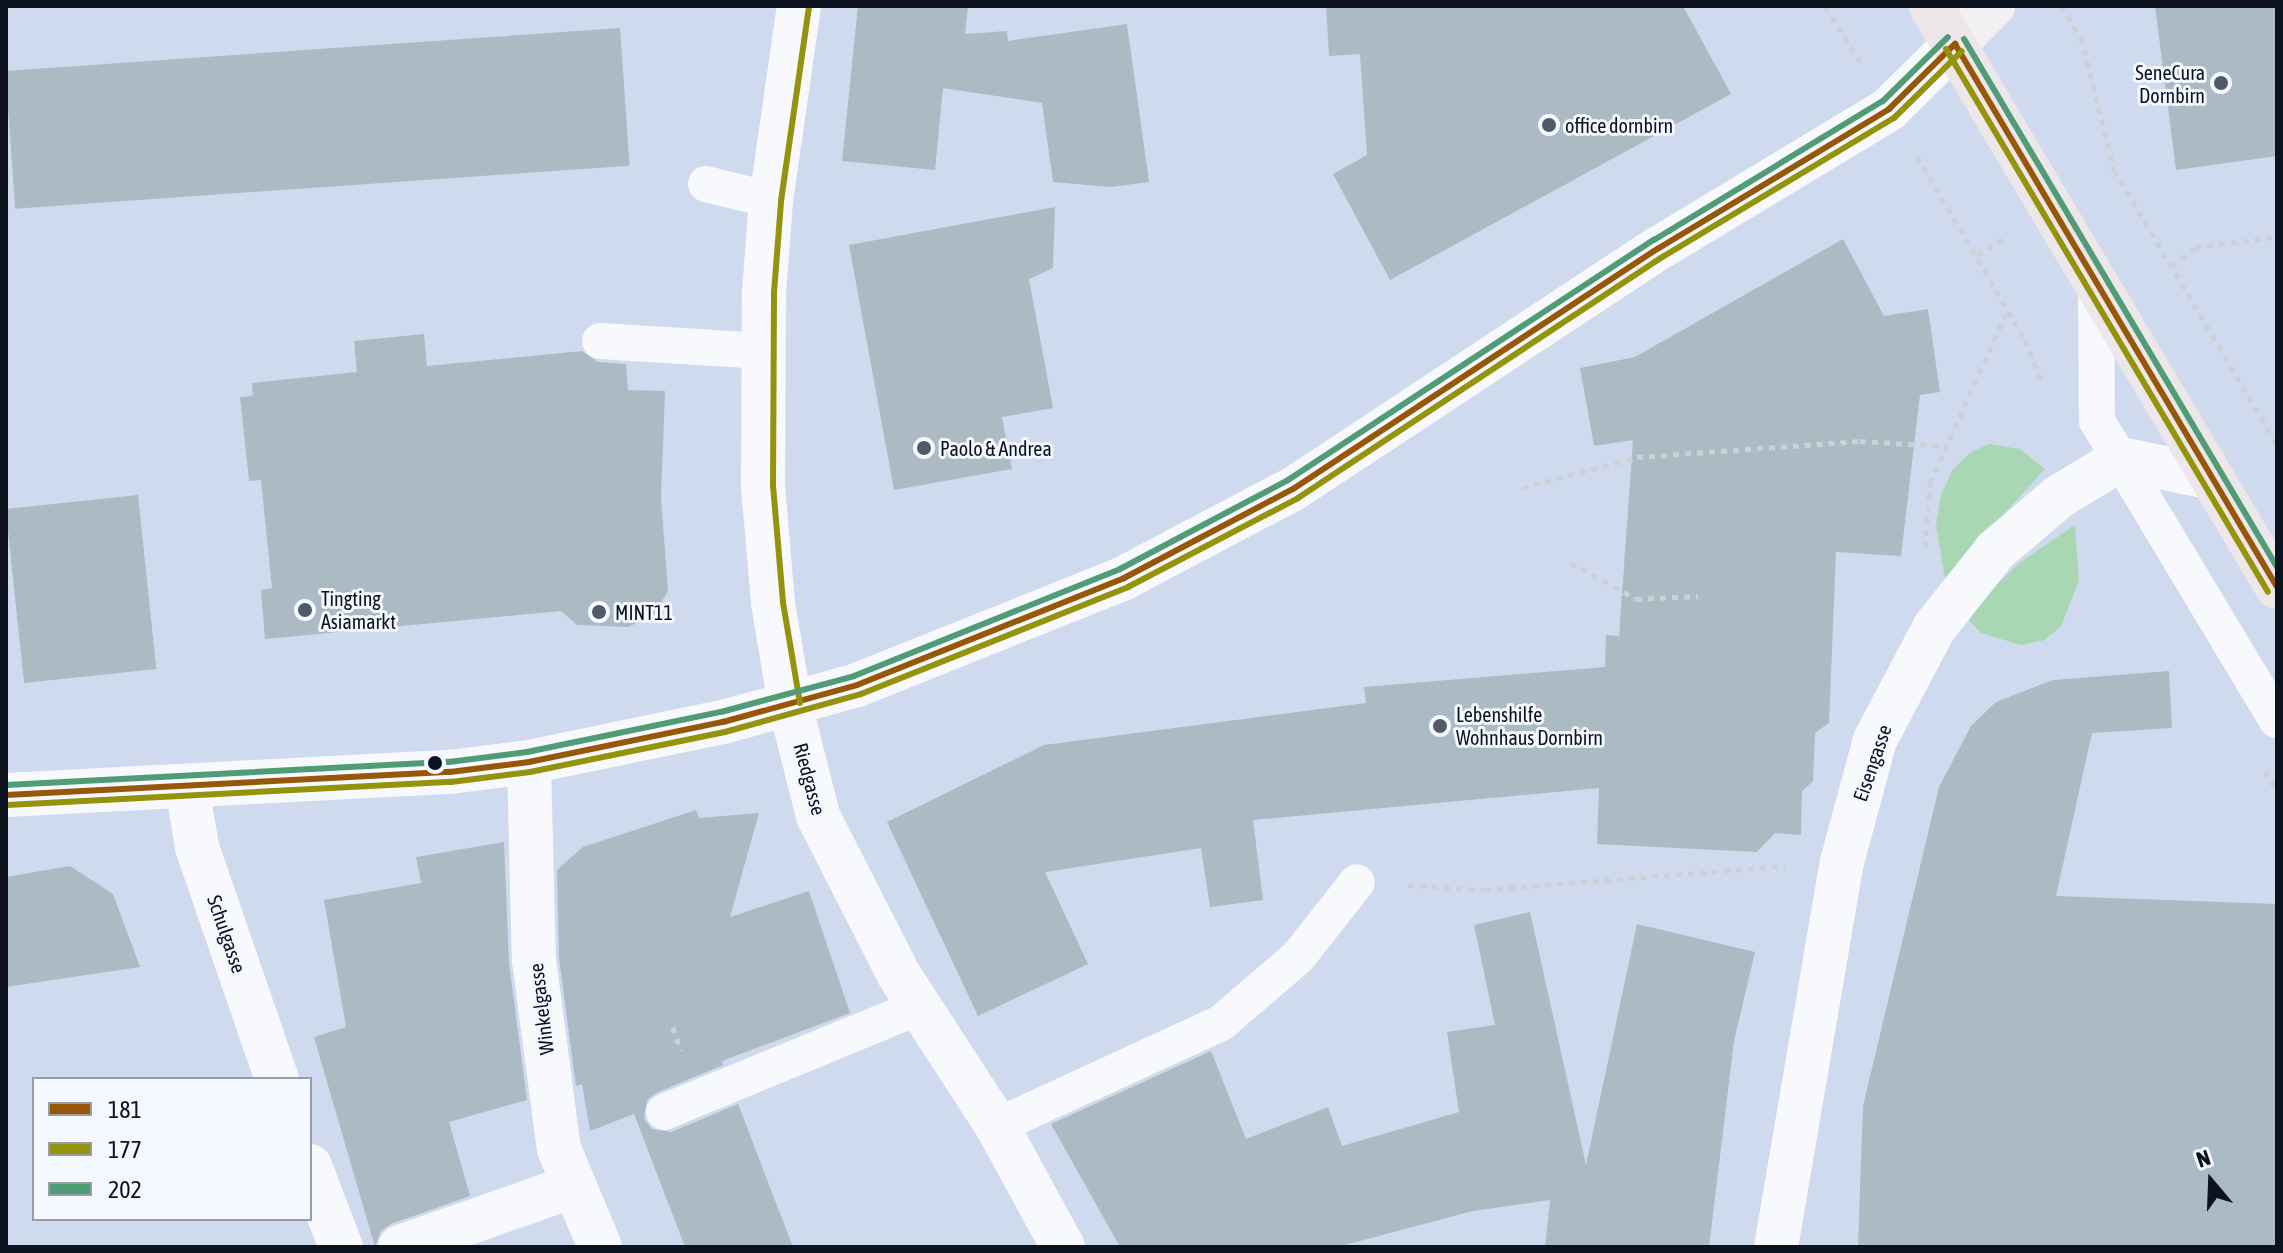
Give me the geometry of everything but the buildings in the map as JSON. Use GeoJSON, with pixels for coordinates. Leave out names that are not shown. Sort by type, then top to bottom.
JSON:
{"type":"FeatureCollection","features":[{"type":"Feature","properties":{"kind":"main road"},"geometry":{"type":"LineString","coordinates":[[1931,6],[2096,289],[2277,587]]}},
{"type":"Feature","properties":{"kind":"main road"},"geometry":{"type":"LineString","coordinates":[[1955,44],[1993,6]]}},
{"type":"Feature","properties":{"kind":"street","name":"Riedgasse"},"geometry":{"type":"LineString","coordinates":[[799,6],[771,200],[764,351],[763,486],[773,603],[790,705],[818,816],[919,1007],[997,1126],[1063,1247]]}},
{"type":"Feature","properties":{"kind":"street"},"geometry":{"type":"LineString","coordinates":[[6,795],[450,772],[529,762],[790,705],[857,685],[1124,578],[1293,489],[1659,248],[1889,109],[1955,44]]}},
{"type":"Feature","properties":{"kind":"street"},"geometry":{"type":"LineString","coordinates":[[2121,459],[2209,477]]}},
{"type":"Feature","properties":{"kind":"street","name":"Eisengasse"},"geometry":{"type":"LineString","coordinates":[[1776,1247],[1842,862],[1875,740],[1934,628],[1996,550],[2060,496],[2121,459]]}},
{"type":"Feature","properties":{"kind":"street","name":"Winkelgasse"},"geometry":{"type":"LineString","coordinates":[[529,762],[534,960],[559,1149],[600,1247]]}},
{"type":"Feature","properties":{"kind":"street","name":"Schulgasse"},"geometry":{"type":"LineString","coordinates":[[187,787],[197,847],[276,1077]]}},
{"type":"Feature","properties":{"kind":"street"},"geometry":{"type":"LineString","coordinates":[[312,1171],[341,1247]]}},
{"type":"Feature","properties":{"kind":"street"},"geometry":{"type":"LineString","coordinates":[[400,1247],[409,1239],[573,1186]]}},
{"type":"Feature","properties":{"kind":"lane"},"geometry":{"type":"LineString","coordinates":[[706,184],[771,200]]}},
{"type":"Feature","properties":{"kind":"lane"},"geometry":{"type":"LineString","coordinates":[[2096,289],[2097,421],[2277,720]]}},
{"type":"Feature","properties":{"kind":"lane"},"geometry":{"type":"LineString","coordinates":[[600,341],[764,351]]}},
{"type":"Feature","properties":{"kind":"lane"},"geometry":{"type":"LineString","coordinates":[[997,1126],[1221,1023],[1298,957],[1357,882]]}},
{"type":"Feature","properties":{"kind":"lane"},"geometry":{"type":"LineString","coordinates":[[664,1112],[919,1007]]}},
{"type":"Feature","properties":{"kind":"path"},"geometry":{"type":"LineString","coordinates":[[1825,6],[2008,309],[2048,397]]}},
{"type":"Feature","properties":{"kind":"path"},"geometry":{"type":"LineString","coordinates":[[2061,6],[2081,38],[2114,170],[2277,444]]}},
{"type":"Feature","properties":{"kind":"path"},"geometry":{"type":"LineString","coordinates":[[2172,267],[2195,247],[2277,237]]}},
{"type":"Feature","properties":{"kind":"path"},"geometry":{"type":"LineString","coordinates":[[1934,628],[1924,533],[1930,483],[1943,446],[2008,309]]}},
{"type":"Feature","properties":{"kind":"path"},"geometry":{"type":"LineString","coordinates":[[1522,488],[1637,457],[1860,441],[1943,446]]}},
{"type":"Feature","properties":{"kind":"path"},"geometry":{"type":"LineString","coordinates":[[1571,563],[1636,599],[1698,596]]}},
{"type":"Feature","properties":{"kind":"path"},"geometry":{"type":"LineString","coordinates":[[1357,882],[1485,890],[1842,862]]}},
{"type":"Feature","properties":{"kind":"green space"},"geometry":{"type":"Polygon","coordinates":[[[1989,444],[2020,449],[2045,469],[1945,579],[1936,525],[1941,495],[1953,469],[1971,452],[1989,444]]]}},
{"type":"Feature","properties":{"kind":"green space"},"geometry":{"type":"Polygon","coordinates":[[[2075,525],[2079,581],[2061,626],[2045,640],[2021,645],[1981,633],[1965,616],[2019,563],[2075,525]]]}},
{"type":"Feature","properties":{"kind":"transit line","name":"177"},"geometry":{"type":"LineString","coordinates":[[800,703],[783,602],[773,486],[774,293],[781,201],[809,7]]}},
{"type":"Feature","properties":{"kind":"transit line","name":"202"},"geometry":{"type":"LineString","coordinates":[[6,785],[449,762],[527,752],[721,712],[854,676],[1120,569],[1288,480],[1654,240],[1883,101],[1948,37]]}},
{"type":"Feature","properties":{"kind":"transit line","name":"202"},"geometry":{"type":"LineString","coordinates":[[1964,39],[2277,567]]}},
{"type":"Feature","properties":{"kind":"transit line","name":"181"},"geometry":{"type":"LineString","coordinates":[[1955,44],[2277,587]]}},
{"type":"Feature","properties":{"kind":"transit line","name":"181"},"geometry":{"type":"LineString","coordinates":[[6,795],[450,772],[529,762],[723,722],[857,685],[1124,578],[1293,489],[1659,248],[1889,109],[1955,44]]}},
{"type":"Feature","properties":{"kind":"transit line","name":"177"},"geometry":{"type":"LineString","coordinates":[[1946,49],[2268,592]]}},
{"type":"Feature","properties":{"kind":"transit line","name":"177"},"geometry":{"type":"LineString","coordinates":[[7,805],[451,782],[530,772],[725,732],[861,694],[1128,587],[1298,498],[1664,256],[1894,118],[1962,51]]}},
{"type":"Feature","properties":{"kind":"place","name":"SeneCura Dornbirn"},"geometry":{"type":"Point","coordinates":[2221,83]}},
{"type":"Feature","properties":{"kind":"place","name":"office dornbirn"},"geometry":{"type":"Point","coordinates":[1549,125]}},
{"type":"Feature","properties":{"kind":"place","name":"Paolo & Andrea"},"geometry":{"type":"Point","coordinates":[924,448]}},
{"type":"Feature","properties":{"kind":"place","name":"Tingting Asiamarkt"},"geometry":{"type":"Point","coordinates":[305,610]}},
{"type":"Feature","properties":{"kind":"place","name":"MINT11"},"geometry":{"type":"Point","coordinates":[599,612]}},
{"type":"Feature","properties":{"kind":"place","name":"Lebenshilfe Wohnhaus Dornbirn"},"geometry":{"type":"Point","coordinates":[1440,726]}}]}
